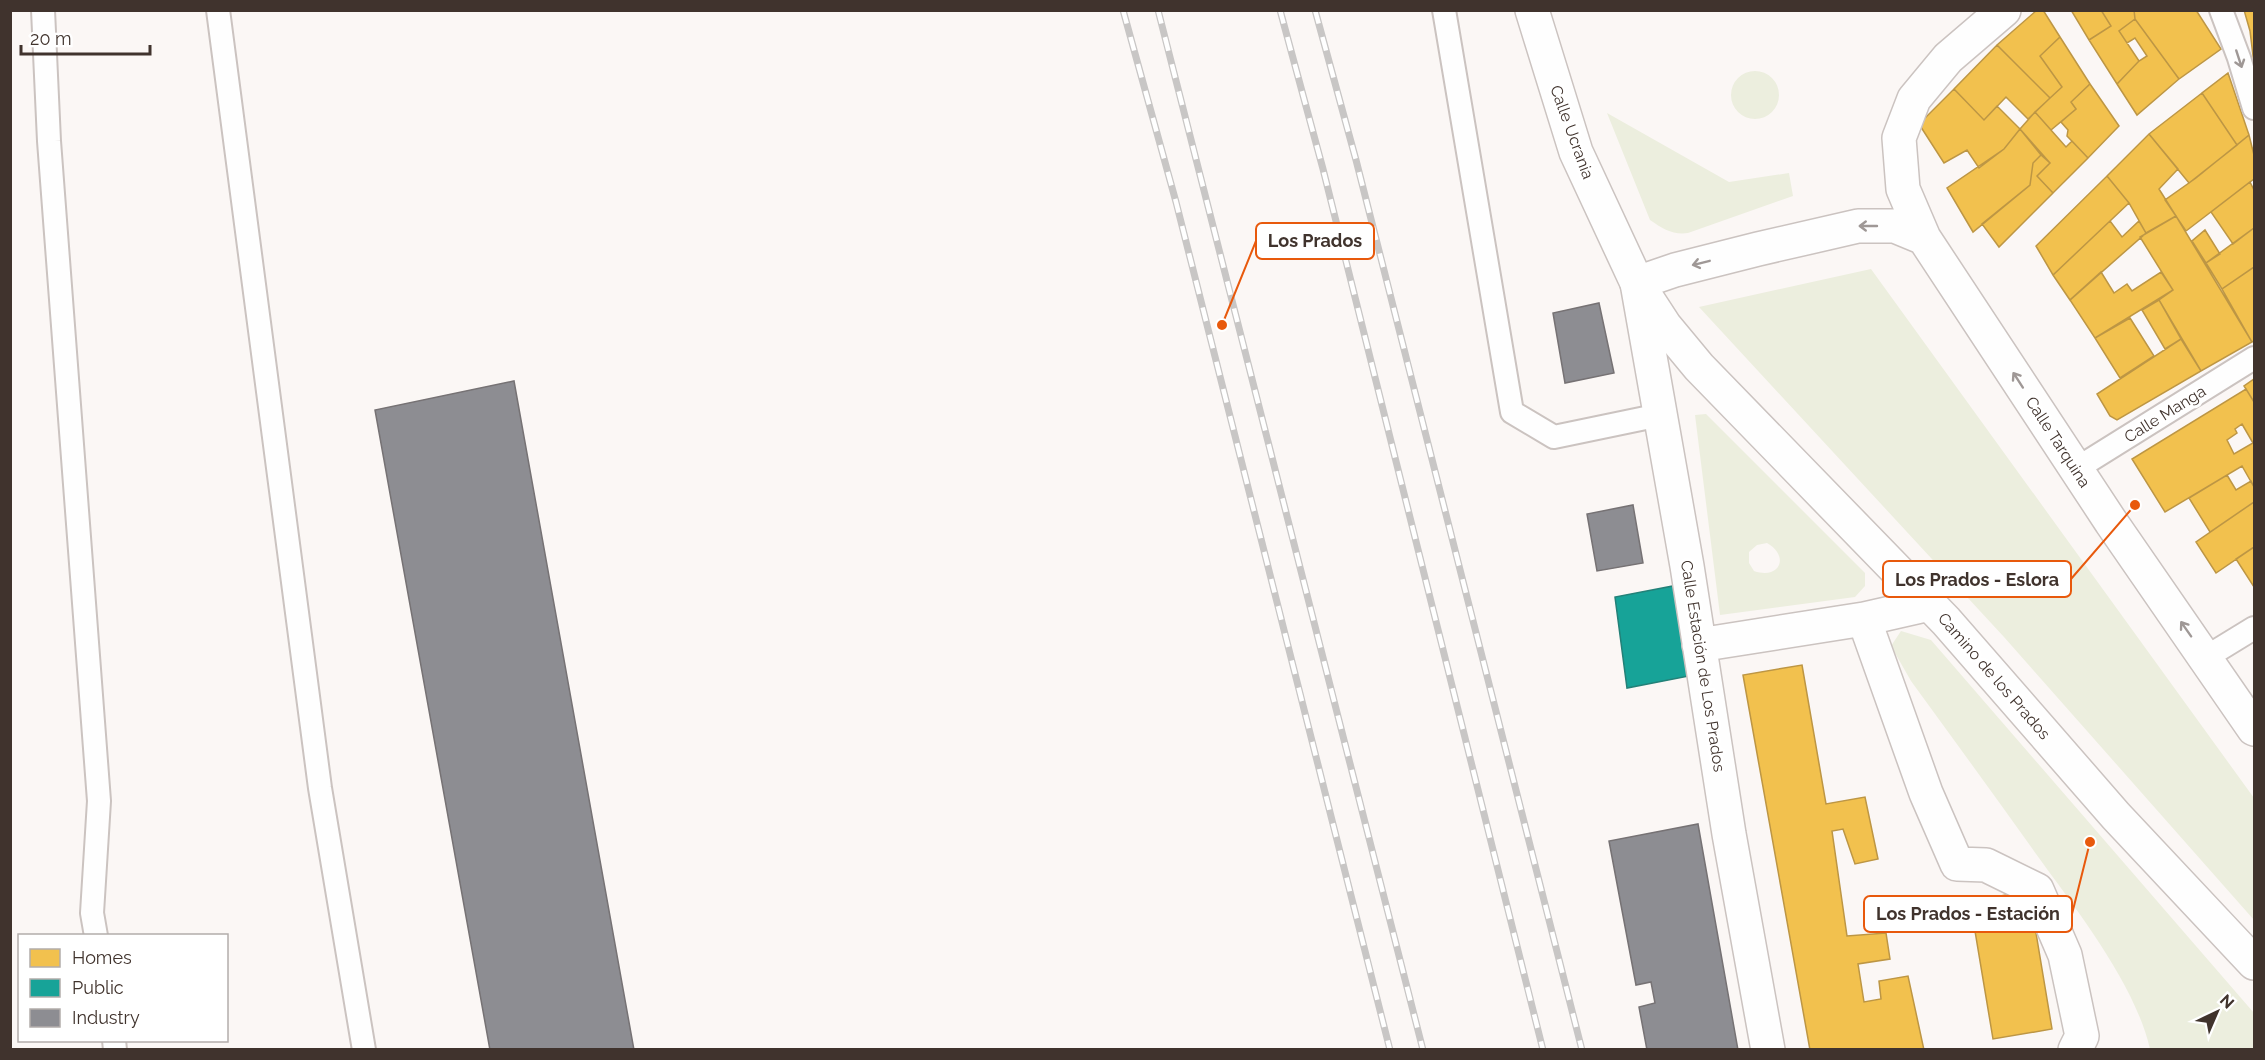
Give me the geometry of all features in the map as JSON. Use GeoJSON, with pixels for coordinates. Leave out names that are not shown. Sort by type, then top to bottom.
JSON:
{"type":"FeatureCollection","features":[{"type":"Feature","properties":{"kind":"street","name":"Calle Ucrania"},"geometry":{"type":"LineString","coordinates":[[1532,10],[1576,152],[1636,283]]}},
{"type":"Feature","properties":{"kind":"street","name":"Calle Tarquina"},"geometry":{"type":"LineString","coordinates":[[2004,10],[1948,58],[1914,99],[1899,138],[1903,189],[1924,238],[2076,469],[2254,729]]}},
{"type":"Feature","properties":{"kind":"street"},"geometry":{"type":"LineString","coordinates":[[1636,283],[1675,270],[1858,226],[1895,226],[1924,238]]}},
{"type":"Feature","properties":{"kind":"street","name":"Calle Estación de Los Prados"},"geometry":{"type":"LineString","coordinates":[[1636,283],[1768,1050]]}},
{"type":"Feature","properties":{"kind":"street","name":"Camino de los Prados"},"geometry":{"type":"LineString","coordinates":[[1636,283],[1665,326],[1699,367],[1930,604],[2116,816],[2254,963]]}},
{"type":"Feature","properties":{"kind":"street"},"geometry":{"type":"LineString","coordinates":[[1699,645],[1864,619],[1930,604]]}},
{"type":"Feature","properties":{"kind":"street"},"geometry":{"type":"LineString","coordinates":[[1864,619],[1926,793],[1957,864],[1986,865],[2037,890],[2065,955],[2082,1036],[2075,1050]]}},
{"type":"Feature","properties":{"kind":"lane"},"geometry":{"type":"LineString","coordinates":[[43,10],[49,141],[99,801],[92,913],[96,934]]}},
{"type":"Feature","properties":{"kind":"lane"},"geometry":{"type":"LineString","coordinates":[[218,10],[320,788],[364,1050]]}},
{"type":"Feature","properties":{"kind":"lane"},"geometry":{"type":"LineString","coordinates":[[1444,10],[1512,412],[1554,437],[1660,415]]}},
{"type":"Feature","properties":{"kind":"lane"},"geometry":{"type":"LineString","coordinates":[[2221,10],[2254,108]]}},
{"type":"Feature","properties":{"kind":"lane","name":"Calle Manga"},"geometry":{"type":"LineString","coordinates":[[2076,469],[2254,358]]}},
{"type":"Feature","properties":{"kind":"lane"},"geometry":{"type":"LineString","coordinates":[[2205,658],[2254,628]]}},
{"type":"Feature","properties":{"kind":"green space"},"geometry":{"type":"Polygon","coordinates":[[[1750,71],[1760,71],[1772,78],[1779,90],[1779,100],[1772,112],[1760,119],[1750,119],[1735,108],[1731,100],[1731,90],[1742,75],[1750,71]]]}},
{"type":"Feature","properties":{"kind":"green space"},"geometry":{"type":"Polygon","coordinates":[[[1607,113],[1729,182],[1789,173],[1793,196],[1688,233],[1668,231],[1650,220],[1607,113]]]}},
{"type":"Feature","properties":{"kind":"green space"},"geometry":{"type":"Polygon","coordinates":[[[1871,269],[2254,798],[2254,920],[2004,637],[1699,307],[1871,269]]]}},
{"type":"Feature","properties":{"kind":"green space"},"geometry":{"type":"Polygon","coordinates":[[[1706,414],[1865,573],[1865,586],[1855,597],[1720,615],[1695,415],[1706,414]],[[1767,543],[1757,545],[1749,552],[1749,563],[1754,571],[1763,573],[1776,570],[1780,560],[1774,548],[1767,543]]]}},
{"type":"Feature","properties":{"kind":"green space"},"geometry":{"type":"Polygon","coordinates":[[[1901,631],[1931,640],[2254,1013],[2254,1049],[2150,1049],[2143,1024],[2132,999],[2104,949],[1911,681],[1891,646],[1901,631]]]}},
{"type":"Feature","properties":{"kind":"building: Homes"},"geometry":{"type":"Polygon","coordinates":[[[2037,10],[2043,10],[2060,37],[2040,56],[2062,87],[2050,98],[1997,45],[2037,10]]]}},
{"type":"Feature","properties":{"kind":"building: Homes"},"geometry":{"type":"Polygon","coordinates":[[[2071,10],[2101,10],[2111,26],[2089,40],[2071,10]]]}},
{"type":"Feature","properties":{"kind":"building: Homes"},"geometry":{"type":"Polygon","coordinates":[[[2101,10],[2134,10],[2135,19],[2119,31],[2139,61],[2117,84],[2089,40],[2111,26],[2101,10]]]}},
{"type":"Feature","properties":{"kind":"building: Homes"},"geometry":{"type":"Polygon","coordinates":[[[2134,10],[2196,10],[2221,49],[2179,79],[2135,19],[2134,10]]]}},
{"type":"Feature","properties":{"kind":"building: Homes"},"geometry":{"type":"Polygon","coordinates":[[[2244,10],[2254,10],[2254,64],[2250,31],[2244,10]]]}},
{"type":"Feature","properties":{"kind":"building: Homes"},"geometry":{"type":"Polygon","coordinates":[[[2135,19],[2179,79],[2137,115],[2117,84],[2139,61],[2147,56],[2135,38],[2127,43],[2119,31],[2135,19]]]}},
{"type":"Feature","properties":{"kind":"building: Homes"},"geometry":{"type":"Polygon","coordinates":[[[2060,37],[2090,84],[2071,102],[2076,109],[2051,130],[2035,112],[2062,87],[2040,56],[2060,37]]]}},
{"type":"Feature","properties":{"kind":"building: Homes"},"geometry":{"type":"Polygon","coordinates":[[[1997,45],[2050,98],[2028,119],[2006,97],[1984,120],[1954,89],[1997,45]]]}},
{"type":"Feature","properties":{"kind":"building: Homes"},"geometry":{"type":"Polygon","coordinates":[[[2228,73],[2249,135],[2237,145],[2202,93],[2228,73]]]}},
{"type":"Feature","properties":{"kind":"building: Homes"},"geometry":{"type":"Polygon","coordinates":[[[2090,84],[2119,126],[2088,158],[2067,136],[2068,130],[2061,122],[2076,109],[2071,102],[2090,84]]]}},
{"type":"Feature","properties":{"kind":"building: Homes"},"geometry":{"type":"Polygon","coordinates":[[[1954,89],[1984,120],[1997,106],[2020,129],[2004,149],[1979,168],[1967,150],[1944,163],[1919,124],[1954,89]]]}},
{"type":"Feature","properties":{"kind":"building: Homes"},"geometry":{"type":"Polygon","coordinates":[[[2202,93],[2237,145],[2189,183],[2149,134],[2202,93]]]}},
{"type":"Feature","properties":{"kind":"building: Homes"},"geometry":{"type":"Polygon","coordinates":[[[2035,112],[2066,147],[2072,141],[2088,158],[2053,193],[2037,176],[2050,163],[2020,129],[2035,112]]]}},
{"type":"Feature","properties":{"kind":"building: Homes"},"geometry":{"type":"Polygon","coordinates":[[[2020,129],[2041,155],[2033,163],[2030,185],[1973,232],[1947,188],[2004,149],[2020,129]]]}},
{"type":"Feature","properties":{"kind":"building: Homes"},"geometry":{"type":"Polygon","coordinates":[[[2149,134],[2178,169],[2159,189],[2176,216],[2146,233],[2129,203],[2107,176],[2149,134]]]}},
{"type":"Feature","properties":{"kind":"building: Homes"},"geometry":{"type":"Polygon","coordinates":[[[2249,135],[2254,155],[2254,179],[2186,231],[2165,200],[2249,135]]]}},
{"type":"Feature","properties":{"kind":"building: Homes"},"geometry":{"type":"Polygon","coordinates":[[[2041,155],[2050,163],[2037,176],[2053,193],[1999,247],[1982,224],[2030,185],[2033,163],[2041,155]]]}},
{"type":"Feature","properties":{"kind":"building: Homes"},"geometry":{"type":"Polygon","coordinates":[[[2107,176],[2129,203],[2053,275],[2036,246],[2107,176]]]}},
{"type":"Feature","properties":{"kind":"building: Homes"},"geometry":{"type":"Polygon","coordinates":[[[2250,182],[2254,190],[2254,228],[2233,244],[2211,212],[2250,182]]]}},
{"type":"Feature","properties":{"kind":"building: Homes"},"geometry":{"type":"Polygon","coordinates":[[[2176,216],[2252,342],[2201,371],[2159,300],[2173,290],[2140,237],[2176,216]]]}},
{"type":"Feature","properties":{"kind":"building: Homes"},"geometry":{"type":"Polygon","coordinates":[[[2110,221],[2122,237],[2139,221],[2146,233],[2070,300],[2053,275],[2110,221]]]}},
{"type":"Feature","properties":{"kind":"building: Homes"},"geometry":{"type":"Polygon","coordinates":[[[2254,228],[2254,267],[2222,289],[2206,263],[2254,228]]]}},
{"type":"Feature","properties":{"kind":"building: Homes"},"geometry":{"type":"Polygon","coordinates":[[[2205,230],[2220,254],[2206,263],[2192,241],[2205,230]]]}},
{"type":"Feature","properties":{"kind":"building: Homes"},"geometry":{"type":"Polygon","coordinates":[[[2254,267],[2254,341],[2252,342],[2222,289],[2254,267]]]}},
{"type":"Feature","properties":{"kind":"building: Homes"},"geometry":{"type":"Polygon","coordinates":[[[2101,272],[2114,293],[2127,284],[2132,291],[2161,272],[2173,290],[2095,338],[2070,300],[2101,272]]]}},
{"type":"Feature","properties":{"kind":"building: Homes"},"geometry":{"type":"Polygon","coordinates":[[[2159,300],[2181,339],[2165,349],[2142,310],[2159,300]]]}},
{"type":"Feature","properties":{"kind":"building: Homes"},"geometry":{"type":"Polygon","coordinates":[[[2130,318],[2154,356],[2120,378],[2095,338],[2130,318]]]}},
{"type":"Feature","properties":{"kind":"building: Homes"},"geometry":{"type":"Polygon","coordinates":[[[2181,339],[2201,371],[2117,420],[2110,416],[2097,394],[2181,339]]]}},
{"type":"Feature","properties":{"kind":"building: Homes"},"geometry":{"type":"Polygon","coordinates":[[[2254,379],[2254,402],[2244,386],[2254,379]]]}},
{"type":"Feature","properties":{"kind":"building: Homes"},"geometry":{"type":"Polygon","coordinates":[[[2246,389],[2254,402],[2254,487],[2242,466],[2165,512],[2132,459],[2246,389]],[[2242,424],[2235,429],[2237,433],[2227,440],[2234,454],[2253,443],[2242,424]]]}},
{"type":"Feature","properties":{"kind":"building: Homes"},"geometry":{"type":"Polygon","coordinates":[[[2227,475],[2236,490],[2251,481],[2254,487],[2254,502],[2210,532],[2189,498],[2227,475]]]}},
{"type":"Feature","properties":{"kind":"building: Homes"},"geometry":{"type":"Polygon","coordinates":[[[2254,502],[2254,547],[2216,573],[2196,542],[2254,502]]]}},
{"type":"Feature","properties":{"kind":"building: Homes"},"geometry":{"type":"Polygon","coordinates":[[[2254,547],[2254,587],[2236,559],[2254,547]]]}},
{"type":"Feature","properties":{"kind":"building: Homes"},"geometry":{"type":"Polygon","coordinates":[[[1802,665],[1826,804],[1865,797],[1878,859],[1855,864],[1843,829],[1832,831],[1847,936],[1886,933],[1890,959],[1858,964],[1864,1002],[1881,999],[1879,981],[1908,976],[1924,1050],[1810,1050],[1743,675],[1802,665]]]}},
{"type":"Feature","properties":{"kind":"building: Homes"},"geometry":{"type":"Polygon","coordinates":[[[2029,891],[2052,1029],[1993,1039],[1970,901],[2029,891]]]}},
{"type":"Feature","properties":{"kind":"building: Public"},"geometry":{"type":"Polygon","coordinates":[[[1673,586],[1689,676],[1627,688],[1615,597],[1673,586]]]}},
{"type":"Feature","properties":{"kind":"building: Industry"},"geometry":{"type":"Polygon","coordinates":[[[1599,303],[1614,373],[1565,383],[1553,313],[1599,303]]]}},
{"type":"Feature","properties":{"kind":"building: Industry"},"geometry":{"type":"Polygon","coordinates":[[[514,381],[634,1050],[490,1050],[375,410],[514,381]]]}},
{"type":"Feature","properties":{"kind":"building: Industry"},"geometry":{"type":"Polygon","coordinates":[[[1633,505],[1643,563],[1597,571],[1587,514],[1633,505]]]}},
{"type":"Feature","properties":{"kind":"building: Industry"},"geometry":{"type":"Polygon","coordinates":[[[1698,824],[1738,1050],[1647,1050],[1639,1007],[1655,1003],[1651,982],[1636,985],[1609,841],[1698,824]]]}},
{"type":"Feature","properties":{"kind":"railway"},"geometry":{"type":"LineString","coordinates":[[1123,10],[1176,202],[1390,1050]]}},
{"type":"Feature","properties":{"kind":"railway"},"geometry":{"type":"LineString","coordinates":[[1158,10],[1423,1050]]}},
{"type":"Feature","properties":{"kind":"railway"},"geometry":{"type":"LineString","coordinates":[[1280,10],[1323,169],[1543,1050]]}},
{"type":"Feature","properties":{"kind":"railway"},"geometry":{"type":"LineString","coordinates":[[1315,10],[1356,160],[1582,1050]]}},
{"type":"Feature","properties":{"kind":"place","name":"Los Prados"},"geometry":{"type":"Point","coordinates":[1222,325]}},
{"type":"Feature","properties":{"kind":"place","name":"Los Prados - Eslora"},"geometry":{"type":"Point","coordinates":[2135,505]}},
{"type":"Feature","properties":{"kind":"place","name":"Los Prados - Estación"},"geometry":{"type":"Point","coordinates":[2090,842]}}]}
